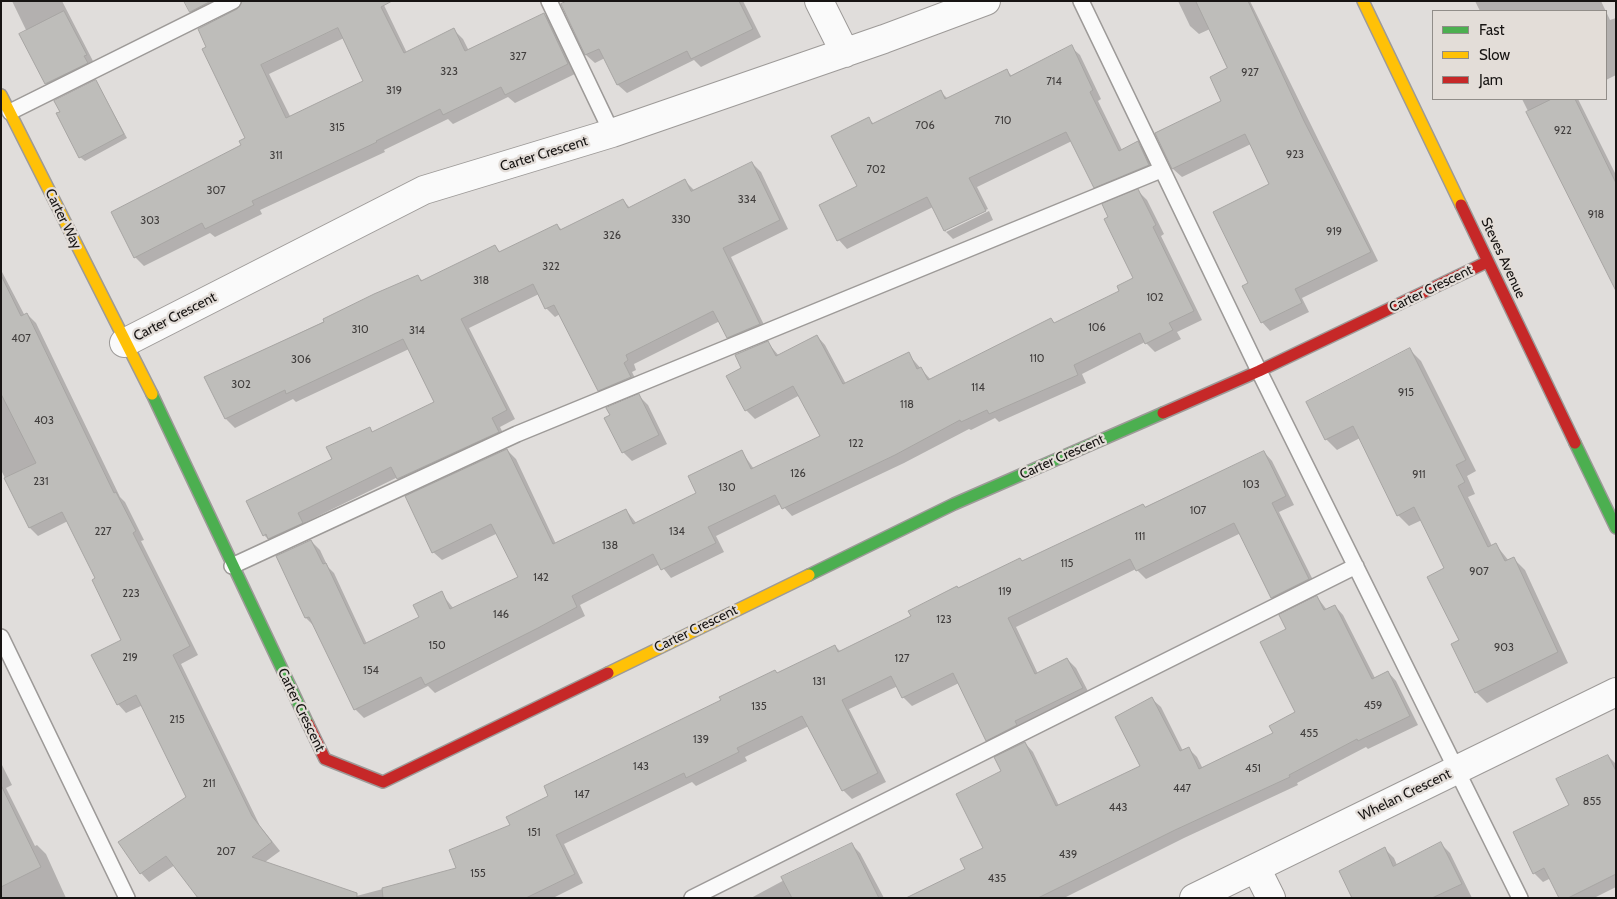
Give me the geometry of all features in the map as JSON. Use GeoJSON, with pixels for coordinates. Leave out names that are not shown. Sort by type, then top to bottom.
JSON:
{"type":"FeatureCollection","features":[{"type":"Feature","properties":{"kind":"street"},"geometry":{"type":"LineString","coordinates":[[819,1],[845,53]]}},
{"type":"Feature","properties":{"kind":"street","name":"Carter Crescent"},"geometry":{"type":"LineString","coordinates":[[986,1],[845,53],[612,133],[424,190],[124,343],[146,382],[325,759],[383,782],[954,504],[1259,372],[1487,262]]}},
{"type":"Feature","properties":{"kind":"street","name":"Steves Avenue"},"geometry":{"type":"LineString","coordinates":[[1363,1],[1616,528]]}},
{"type":"Feature","properties":{"kind":"street","name":"Carter Way"},"geometry":{"type":"LineString","coordinates":[[1,95],[124,343]]}},
{"type":"Feature","properties":{"kind":"street","name":"Whelan Crescent"},"geometry":{"type":"LineString","coordinates":[[1194,898],[1616,692]]}},
{"type":"Feature","properties":{"kind":"street"},"geometry":{"type":"LineString","coordinates":[[1256,868],[1271,898]]}},
{"type":"Feature","properties":{"kind":"lane"},"geometry":{"type":"LineString","coordinates":[[10,112],[233,1]]}},
{"type":"Feature","properties":{"kind":"lane"},"geometry":{"type":"LineString","coordinates":[[549,1],[612,133]]}},
{"type":"Feature","properties":{"kind":"lane"},"geometry":{"type":"LineString","coordinates":[[1081,1],[1259,372],[1520,898]]}},
{"type":"Feature","properties":{"kind":"lane"},"geometry":{"type":"LineString","coordinates":[[232,566],[517,434],[1161,170]]}},
{"type":"Feature","properties":{"kind":"lane"},"geometry":{"type":"LineString","coordinates":[[692,898],[1356,566]]}},
{"type":"Feature","properties":{"kind":"lane"},"geometry":{"type":"LineString","coordinates":[[1,637],[127,898]]}},
{"type":"Feature","properties":{"kind":"building"},"geometry":{"type":"Polygon","coordinates":[[[184,1],[211,1],[190,12],[184,1]]]}},
{"type":"Feature","properties":{"kind":"building"},"geometry":{"type":"Polygon","coordinates":[[[242,1],[392,1],[381,7],[404,53],[454,28],[465,51],[544,13],[568,64],[505,95],[501,87],[443,115],[440,109],[377,142],[252,201],[254,205],[205,229],[202,223],[134,258],[111,212],[241,145],[239,141],[245,138],[202,49],[206,47],[198,29],[237,9],[242,1]],[[338,28],[261,65],[286,118],[363,81],[338,28]]]}},
{"type":"Feature","properties":{"kind":"building"},"geometry":{"type":"Polygon","coordinates":[[[567,1],[739,1],[753,29],[691,59],[687,51],[617,85],[599,49],[585,55],[561,4],[567,1]]]}},
{"type":"Feature","properties":{"kind":"building"},"geometry":{"type":"Polygon","coordinates":[[[1196,1],[1248,1],[1304,121],[1371,252],[1295,289],[1302,303],[1261,323],[1242,286],[1248,283],[1213,212],[1269,184],[1245,134],[1172,169],[1155,133],[1221,101],[1210,77],[1227,68],[1196,1]]]}},
{"type":"Feature","properties":{"kind":"building"},"geometry":{"type":"Polygon","coordinates":[[[64,11],[87,55],[84,56],[88,63],[45,84],[19,34],[64,11]]]}},
{"type":"Feature","properties":{"kind":"building"},"geometry":{"type":"Polygon","coordinates":[[[1072,45],[1093,90],[1090,92],[1119,151],[1138,141],[1149,165],[1094,188],[1066,132],[969,178],[986,211],[944,231],[927,197],[837,241],[819,205],[857,186],[831,136],[869,117],[872,124],[941,90],[945,99],[1007,69],[1010,76],[1072,45]]]}},
{"type":"Feature","properties":{"kind":"building"},"geometry":{"type":"Polygon","coordinates":[[[96,80],[124,134],[79,158],[56,113],[60,112],[54,101],[96,80]]]}},
{"type":"Feature","properties":{"kind":"building"},"geometry":{"type":"Polygon","coordinates":[[[1550,100],[1575,100],[1616,183],[1616,291],[1526,112],[1550,100]]]}},
{"type":"Feature","properties":{"kind":"building"},"geometry":{"type":"Polygon","coordinates":[[[752,162],[780,220],[723,248],[760,324],[727,338],[713,311],[626,355],[628,360],[624,363],[631,377],[598,391],[554,305],[545,309],[533,284],[461,319],[507,410],[492,418],[499,432],[397,479],[391,467],[298,513],[303,523],[268,539],[266,534],[263,536],[246,501],[332,459],[326,447],[370,427],[372,432],[434,402],[403,339],[286,394],[285,390],[225,419],[204,377],[324,322],[323,319],[418,275],[421,281],[495,245],[499,252],[557,224],[560,230],[623,199],[628,208],[685,179],[691,191],[752,162]]]}},
{"type":"Feature","properties":{"kind":"building"},"geometry":{"type":"Polygon","coordinates":[[[1138,189],[1156,225],[1153,227],[1194,311],[1169,323],[1173,330],[1145,344],[1140,333],[1074,365],[1078,375],[989,414],[987,410],[961,422],[960,420],[895,455],[782,509],[775,495],[708,527],[716,543],[661,570],[653,554],[572,596],[577,607],[538,628],[425,685],[421,677],[354,710],[309,617],[305,618],[276,556],[311,540],[323,564],[326,563],[364,644],[419,617],[413,605],[442,591],[450,609],[518,577],[491,524],[432,553],[405,496],[507,449],[553,544],[626,509],[633,524],[696,493],[688,476],[742,450],[751,469],[820,436],[793,386],[745,411],[726,376],[741,368],[735,355],[768,341],[776,356],[817,335],[843,384],[909,352],[917,369],[921,367],[928,380],[1051,318],[1054,323],[1119,291],[1117,286],[1133,278],[1104,219],[1108,217],[1102,204],[1138,189]]]}},
{"type":"Feature","properties":{"kind":"building"},"geometry":{"type":"Polygon","coordinates":[[[1,275],[21,316],[27,313],[114,493],[116,492],[136,531],[133,533],[190,646],[173,655],[252,816],[272,842],[252,857],[357,893],[357,898],[198,898],[166,856],[140,874],[118,842],[186,797],[136,695],[117,705],[91,655],[121,640],[92,580],[95,578],[62,512],[29,528],[4,478],[36,463],[1,394],[1,275]]]}},
{"type":"Feature","properties":{"kind":"building"},"geometry":{"type":"Polygon","coordinates":[[[1410,348],[1466,460],[1456,465],[1465,482],[1458,486],[1488,547],[1496,543],[1505,561],[1514,557],[1558,652],[1475,693],[1451,644],[1459,640],[1427,577],[1444,568],[1414,507],[1397,516],[1353,426],[1325,440],[1306,402],[1410,348]]]}},
{"type":"Feature","properties":{"kind":"building"},"geometry":{"type":"Polygon","coordinates":[[[639,394],[659,435],[622,453],[604,418],[610,415],[606,408],[639,394]]]}},
{"type":"Feature","properties":{"kind":"building"},"geometry":{"type":"Polygon","coordinates":[[[1264,451],[1286,496],[1272,503],[1309,579],[1271,598],[1234,523],[1136,571],[1130,559],[1008,618],[1035,674],[1067,658],[1083,688],[1015,721],[1017,725],[986,741],[953,673],[902,698],[891,676],[842,700],[878,773],[842,791],[802,716],[737,748],[739,752],[686,778],[684,773],[556,835],[575,874],[526,898],[383,898],[382,888],[456,868],[449,850],[510,825],[506,817],[548,796],[544,786],[721,700],[719,697],[775,670],[777,673],[835,645],[838,652],[911,616],[908,611],[957,586],[958,588],[1020,558],[1022,561],[1143,504],[1145,507],[1264,451]]]}},
{"type":"Feature","properties":{"kind":"building"},"geometry":{"type":"Polygon","coordinates":[[[1317,596],[1324,610],[1335,605],[1372,679],[1388,671],[1410,716],[1358,741],[1357,739],[1289,775],[1290,777],[1175,830],[1038,898],[906,898],[965,869],[960,859],[983,848],[956,794],[1001,771],[994,757],[1025,742],[1056,806],[1140,766],[1115,717],[1152,697],[1180,751],[1189,747],[1199,769],[1273,733],[1269,726],[1295,712],[1260,642],[1286,629],[1279,615],[1317,596]]]}},
{"type":"Feature","properties":{"kind":"building"},"geometry":{"type":"Polygon","coordinates":[[[1608,755],[1616,771],[1616,874],[1568,898],[1559,898],[1544,868],[1533,874],[1513,832],[1569,805],[1556,779],[1608,755]]]}},
{"type":"Feature","properties":{"kind":"building"},"geometry":{"type":"Polygon","coordinates":[[[1,785],[41,867],[1,887],[1,785]]]}},
{"type":"Feature","properties":{"kind":"building"},"geometry":{"type":"Polygon","coordinates":[[[1441,842],[1462,884],[1432,898],[1352,898],[1339,871],[1385,847],[1393,866],[1441,842]]]}},
{"type":"Feature","properties":{"kind":"building"},"geometry":{"type":"Polygon","coordinates":[[[852,843],[879,898],[792,898],[781,877],[852,843]]]}},
{"type":"Feature","properties":{"kind":"traffic: fast"},"geometry":{"type":"LineString","coordinates":[[152,394],[308,724]]}},
{"type":"Feature","properties":{"kind":"traffic: fast"},"geometry":{"type":"LineString","coordinates":[[809,575],[954,504],[1163,413]]}},
{"type":"Feature","properties":{"kind":"traffic: fast"},"geometry":{"type":"LineString","coordinates":[[1575,443],[1616,528]]}},
{"type":"Feature","properties":{"kind":"traffic: slow"},"geometry":{"type":"LineString","coordinates":[[1363,1],[1461,205]]}},
{"type":"Feature","properties":{"kind":"traffic: slow"},"geometry":{"type":"LineString","coordinates":[[1,95],[152,394]]}},
{"type":"Feature","properties":{"kind":"traffic: slow"},"geometry":{"type":"LineString","coordinates":[[608,673],[809,575]]}},
{"type":"Feature","properties":{"kind":"traffic: jam"},"geometry":{"type":"LineString","coordinates":[[1461,205],[1575,443]]}},
{"type":"Feature","properties":{"kind":"traffic: jam"},"geometry":{"type":"LineString","coordinates":[[1163,413],[1259,371],[1487,262]]}},
{"type":"Feature","properties":{"kind":"traffic: jam"},"geometry":{"type":"LineString","coordinates":[[308,724],[325,759],[383,782],[608,673]]}}]}
